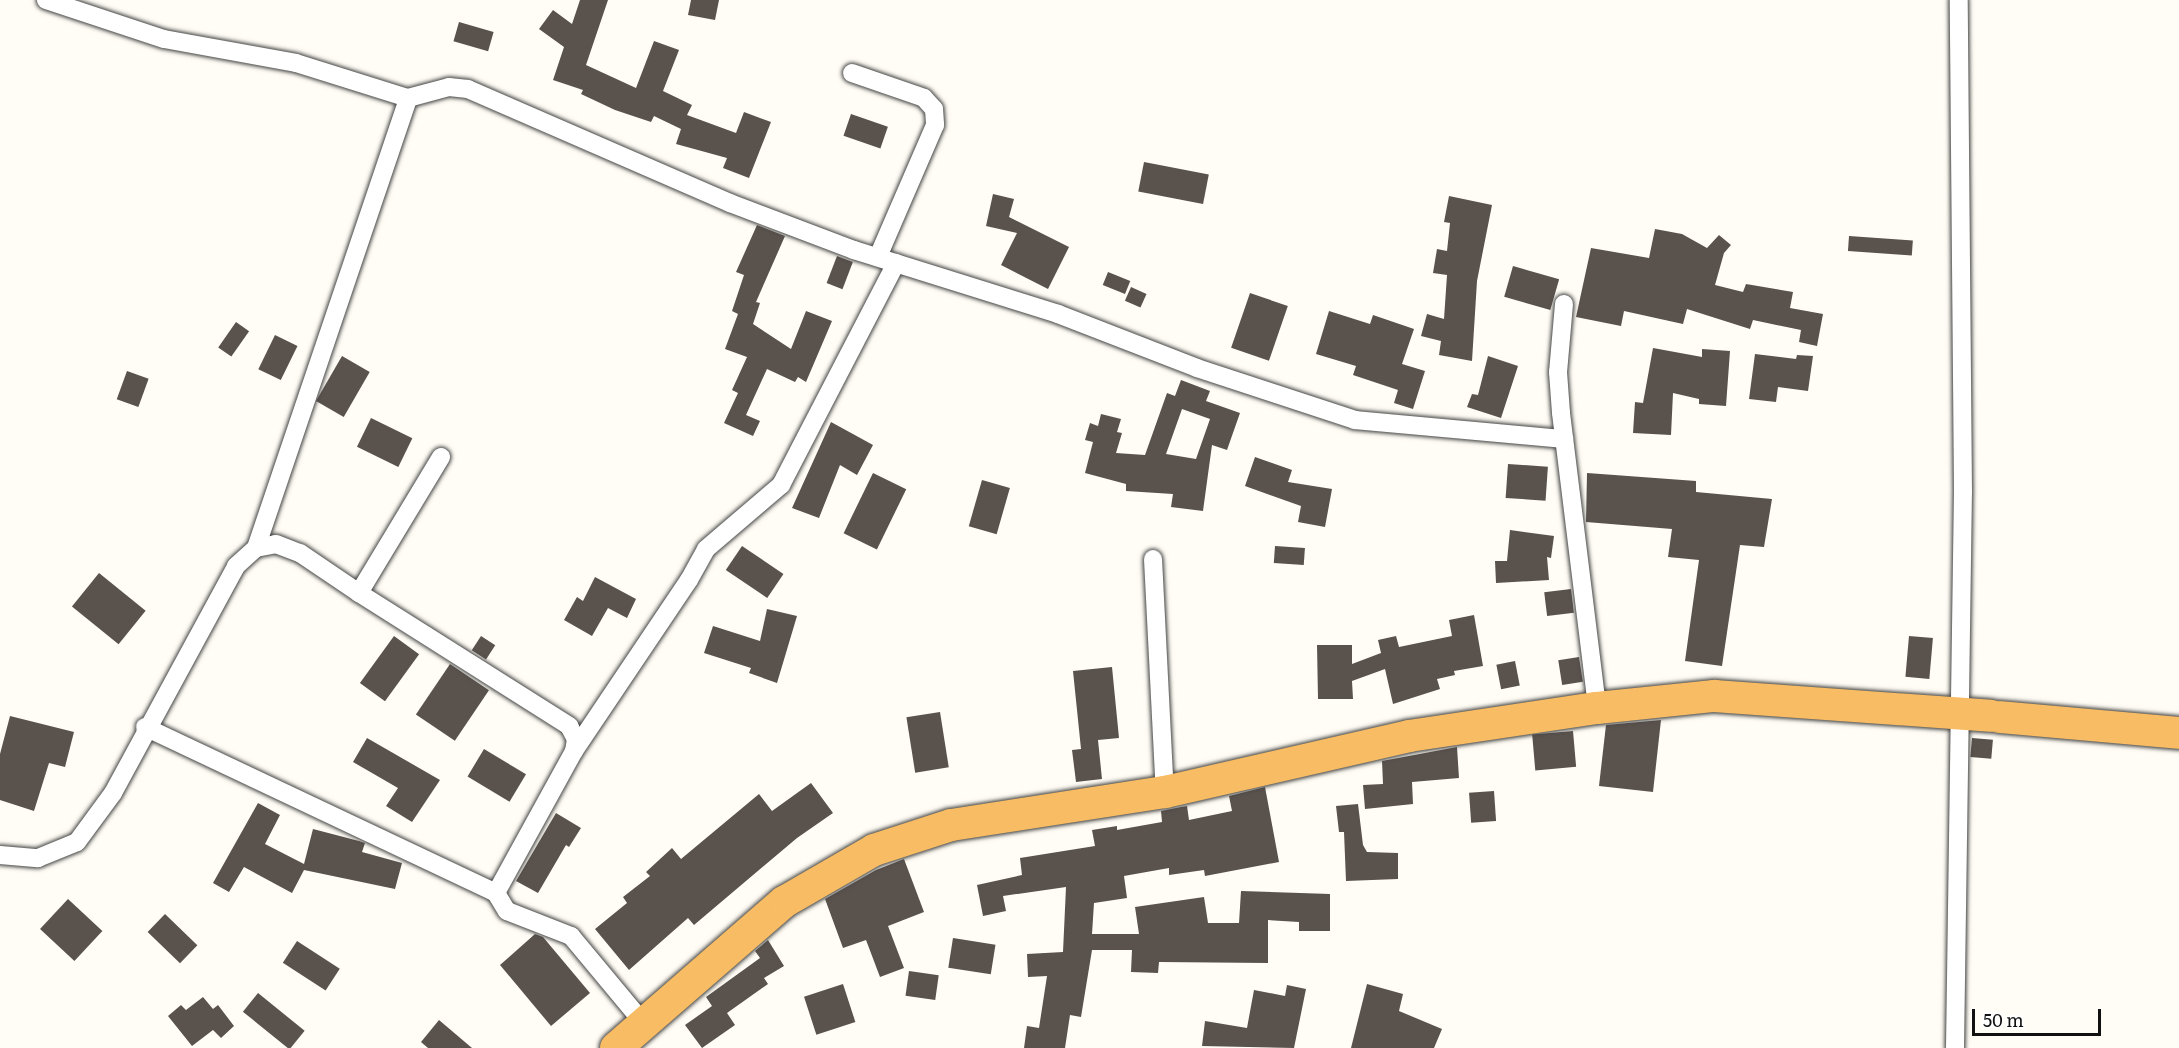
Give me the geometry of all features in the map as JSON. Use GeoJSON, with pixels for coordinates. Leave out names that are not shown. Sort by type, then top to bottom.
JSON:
{"type":"FeatureCollection","features":[{"type":"Feature","properties":{"kind":"highway"},"geometry":{"type":"LineString","coordinates":[[616,1048],[646,1026],[742,935],[784,902],[874,850],[951,825],[1165,792],[1409,736],[1597,708],[1714,696],[1995,716],[2179,733]]}},
{"type":"Feature","properties":{"kind":"street"},"geometry":{"type":"LineString","coordinates":[[46,0],[164,39],[296,63],[408,98],[449,87],[468,88],[730,203],[878,257],[1058,314],[1197,368],[1355,420],[1564,439]]}},
{"type":"Feature","properties":{"kind":"street"},"geometry":{"type":"LineString","coordinates":[[1955,1048],[1963,492],[1959,0]]}},
{"type":"Feature","properties":{"kind":"street"},"geometry":{"type":"LineString","coordinates":[[852,73],[924,98],[934,109],[935,125],[878,257]]}},
{"type":"Feature","properties":{"kind":"street"},"geometry":{"type":"LineString","coordinates":[[0,855],[38,858],[77,842],[113,793],[145,728],[236,566],[256,548],[408,98]]}},
{"type":"Feature","properties":{"kind":"street"},"geometry":{"type":"LineString","coordinates":[[496,893],[574,752],[689,580],[706,549],[781,485],[896,263]]}},
{"type":"Feature","properties":{"kind":"street"},"geometry":{"type":"LineString","coordinates":[[1564,304],[1558,372],[1597,708]]}},
{"type":"Feature","properties":{"kind":"street"},"geometry":{"type":"LineString","coordinates":[[359,593],[441,457]]}},
{"type":"Feature","properties":{"kind":"street"},"geometry":{"type":"LineString","coordinates":[[256,548],[276,544],[300,553],[569,726],[576,739],[574,752]]}},
{"type":"Feature","properties":{"kind":"street"},"geometry":{"type":"LineString","coordinates":[[1153,559],[1165,792]]}},
{"type":"Feature","properties":{"kind":"street"},"geometry":{"type":"LineString","coordinates":[[145,728],[496,893],[507,911],[571,936],[646,1026]]}},
{"type":"Feature","properties":{"kind":"building"},"geometry":{"type":"Polygon","coordinates":[[[580,0],[608,0],[586,65],[636,88],[654,41],[679,50],[663,91],[692,105],[687,115],[736,133],[744,112],[771,122],[749,178],[723,168],[727,158],[676,144],[681,129],[654,116],[651,122],[615,110],[581,94],[583,90],[553,80],[564,47],[539,29],[553,10],[572,24],[580,0]]]}},
{"type":"Feature","properties":{"kind":"building"},"geometry":{"type":"Polygon","coordinates":[[[691,0],[719,0],[715,20],[688,15],[691,0]]]}},
{"type":"Feature","properties":{"kind":"building"},"geometry":{"type":"Polygon","coordinates":[[[459,22],[494,32],[488,51],[453,41],[459,22]]]}},
{"type":"Feature","properties":{"kind":"building"},"geometry":{"type":"Polygon","coordinates":[[[851,114],[888,127],[880,148],[844,136],[851,114]]]}},
{"type":"Feature","properties":{"kind":"building"},"geometry":{"type":"Polygon","coordinates":[[[1144,162],[1209,175],[1203,204],[1138,191],[1144,162]]]}},
{"type":"Feature","properties":{"kind":"building"},"geometry":{"type":"Polygon","coordinates":[[[993,194],[1014,199],[1009,217],[1069,247],[1048,289],[1001,265],[1017,233],[986,226],[993,194]]]}},
{"type":"Feature","properties":{"kind":"building"},"geometry":{"type":"Polygon","coordinates":[[[1449,196],[1492,205],[1477,281],[1472,361],[1439,355],[1441,341],[1421,336],[1427,314],[1444,319],[1447,275],[1433,273],[1437,249],[1447,251],[1450,223],[1444,222],[1449,196]]]}},
{"type":"Feature","properties":{"kind":"building"},"geometry":{"type":"Polygon","coordinates":[[[757,225],[785,236],[756,302],[760,303],[753,324],[791,349],[806,311],[832,321],[806,382],[798,377],[795,382],[767,369],[746,415],[760,421],[753,436],[724,423],[738,393],[732,390],[747,357],[725,349],[738,314],[732,311],[744,275],[736,272],[757,225]]]}},
{"type":"Feature","properties":{"kind":"building"},"geometry":{"type":"Polygon","coordinates":[[[1655,229],[1682,234],[1707,248],[1719,235],[1731,245],[1724,253],[1715,285],[1743,292],[1746,284],[1793,292],[1790,308],[1823,314],[1817,346],[1799,342],[1801,330],[1753,320],[1750,329],[1687,309],[1683,324],[1624,311],[1621,326],[1576,317],[1591,248],[1649,258],[1655,229]]]}},
{"type":"Feature","properties":{"kind":"building"},"geometry":{"type":"Polygon","coordinates":[[[1849,236],[1913,240],[1912,255],[1848,251],[1849,236]]]}},
{"type":"Feature","properties":{"kind":"building"},"geometry":{"type":"Polygon","coordinates":[[[837,256],[853,262],[842,289],[827,283],[837,256]]]}},
{"type":"Feature","properties":{"kind":"building"},"geometry":{"type":"Polygon","coordinates":[[[1513,266],[1559,279],[1550,310],[1504,297],[1513,266]]]}},
{"type":"Feature","properties":{"kind":"building"},"geometry":{"type":"Polygon","coordinates":[[[1108,272],[1130,281],[1125,294],[1103,285],[1108,272]]]}},
{"type":"Feature","properties":{"kind":"building"},"geometry":{"type":"Polygon","coordinates":[[[1131,287],[1147,294],[1140,308],[1125,301],[1131,287]]]}},
{"type":"Feature","properties":{"kind":"building"},"geometry":{"type":"Polygon","coordinates":[[[1250,293],[1288,306],[1269,361],[1231,348],[1250,293]]]}},
{"type":"Feature","properties":{"kind":"building"},"geometry":{"type":"Polygon","coordinates":[[[1329,311],[1370,324],[1373,315],[1414,329],[1402,364],[1425,371],[1413,409],[1394,403],[1398,390],[1353,375],[1356,366],[1316,354],[1329,311]]]}},
{"type":"Feature","properties":{"kind":"building"},"geometry":{"type":"Polygon","coordinates":[[[236,322],[249,331],[231,357],[218,347],[236,322]]]}},
{"type":"Feature","properties":{"kind":"building"},"geometry":{"type":"Polygon","coordinates":[[[275,335],[297,346],[281,380],[258,369],[275,335]]]}},
{"type":"Feature","properties":{"kind":"building"},"geometry":{"type":"Polygon","coordinates":[[[1653,348],[1702,357],[1702,349],[1730,351],[1726,406],[1699,404],[1699,399],[1673,393],[1671,435],[1633,433],[1635,402],[1643,403],[1653,348]]]}},
{"type":"Feature","properties":{"kind":"building"},"geometry":{"type":"Polygon","coordinates":[[[1755,354],[1796,359],[1797,355],[1813,356],[1808,391],[1778,387],[1776,402],[1749,399],[1755,354]]]}},
{"type":"Feature","properties":{"kind":"building"},"geometry":{"type":"Polygon","coordinates":[[[342,356],[370,372],[344,417],[316,401],[342,356]]]}},
{"type":"Feature","properties":{"kind":"building"},"geometry":{"type":"Polygon","coordinates":[[[1488,356],[1518,366],[1501,418],[1467,407],[1472,394],[1478,395],[1488,356]]]}},
{"type":"Feature","properties":{"kind":"building"},"geometry":{"type":"Polygon","coordinates":[[[127,371],[149,379],[138,407],[117,399],[127,371]]]}},
{"type":"Feature","properties":{"kind":"building"},"geometry":{"type":"Polygon","coordinates":[[[1181,380],[1210,391],[1206,401],[1240,413],[1227,450],[1212,445],[1203,511],[1171,507],[1173,494],[1126,491],[1126,484],[1085,473],[1093,442],[1085,440],[1090,423],[1098,426],[1101,414],[1121,419],[1117,432],[1122,433],[1116,453],[1145,455],[1167,393],[1175,396],[1181,380]],[[1182,409],[1166,454],[1196,459],[1210,419],[1182,409]]]}},
{"type":"Feature","properties":{"kind":"building"},"geometry":{"type":"Polygon","coordinates":[[[371,418],[412,438],[398,467],[357,447],[371,418]]]}},
{"type":"Feature","properties":{"kind":"building"},"geometry":{"type":"Polygon","coordinates":[[[831,422],[873,445],[857,475],[840,465],[819,518],[792,508],[831,422]]]}},
{"type":"Feature","properties":{"kind":"building"},"geometry":{"type":"Polygon","coordinates":[[[1255,457],[1292,470],[1288,482],[1332,489],[1325,527],[1298,522],[1301,506],[1245,486],[1255,457]]]}},
{"type":"Feature","properties":{"kind":"building"},"geometry":{"type":"Polygon","coordinates":[[[1508,464],[1548,467],[1546,501],[1506,498],[1508,464]]]}},
{"type":"Feature","properties":{"kind":"building"},"geometry":{"type":"Polygon","coordinates":[[[873,473],[906,489],[877,549],[844,533],[873,473]]]}},
{"type":"Feature","properties":{"kind":"building"},"geometry":{"type":"Polygon","coordinates":[[[1587,473],[1696,481],[1696,492],[1772,499],[1764,547],[1740,545],[1722,666],[1685,661],[1699,560],[1668,557],[1672,529],[1586,522],[1587,473]]]}},
{"type":"Feature","properties":{"kind":"building"},"geometry":{"type":"Polygon","coordinates":[[[982,480],[1010,488],[997,534],[969,526],[982,480]]]}},
{"type":"Feature","properties":{"kind":"building"},"geometry":{"type":"Polygon","coordinates":[[[1510,530],[1554,536],[1551,558],[1547,557],[1549,580],[1496,583],[1495,561],[1507,561],[1510,530]]]}},
{"type":"Feature","properties":{"kind":"building"},"geometry":{"type":"Polygon","coordinates":[[[742,546],[783,574],[767,598],[726,570],[742,546]]]}},
{"type":"Feature","properties":{"kind":"building"},"geometry":{"type":"Polygon","coordinates":[[[1275,546],[1305,548],[1304,565],[1274,563],[1275,546]]]}},
{"type":"Feature","properties":{"kind":"building"},"geometry":{"type":"Polygon","coordinates":[[[99,573],[146,611],[119,644],[72,606],[99,573]]]}},
{"type":"Feature","properties":{"kind":"building"},"geometry":{"type":"Polygon","coordinates":[[[595,577],[636,599],[627,618],[608,608],[592,636],[564,620],[577,597],[583,601],[595,577]]]}},
{"type":"Feature","properties":{"kind":"building"},"geometry":{"type":"Polygon","coordinates":[[[1571,589],[1574,613],[1547,616],[1544,592],[1571,589]]]}},
{"type":"Feature","properties":{"kind":"building"},"geometry":{"type":"Polygon","coordinates":[[[767,609],[797,616],[777,683],[749,673],[751,668],[704,653],[713,626],[760,641],[767,609]]]}},
{"type":"Feature","properties":{"kind":"building"},"geometry":{"type":"Polygon","coordinates":[[[1474,615],[1483,666],[1454,671],[1455,675],[1437,679],[1440,689],[1393,704],[1385,669],[1352,681],[1353,699],[1318,699],[1317,645],[1352,645],[1352,664],[1381,653],[1378,640],[1396,636],[1399,647],[1452,636],[1449,620],[1474,615]]]}},
{"type":"Feature","properties":{"kind":"building"},"geometry":{"type":"Polygon","coordinates":[[[394,636],[419,654],[385,701],[360,683],[394,636]]]}},
{"type":"Feature","properties":{"kind":"building"},"geometry":{"type":"Polygon","coordinates":[[[481,636],[495,645],[486,660],[472,650],[481,636]]]}},
{"type":"Feature","properties":{"kind":"building"},"geometry":{"type":"Polygon","coordinates":[[[1909,636],[1933,638],[1929,679],[1905,677],[1909,636]]]}},
{"type":"Feature","properties":{"kind":"building"},"geometry":{"type":"Polygon","coordinates":[[[1579,657],[1583,682],[1562,685],[1558,660],[1579,657]]]}},
{"type":"Feature","properties":{"kind":"building"},"geometry":{"type":"Polygon","coordinates":[[[1515,661],[1520,686],[1501,689],[1496,665],[1515,661]]]}},
{"type":"Feature","properties":{"kind":"building"},"geometry":{"type":"Polygon","coordinates":[[[450,664],[489,690],[455,741],[416,715],[450,664]]]}},
{"type":"Feature","properties":{"kind":"building"},"geometry":{"type":"Polygon","coordinates":[[[1112,667],[1119,738],[1098,740],[1102,779],[1076,782],[1072,750],[1081,749],[1073,671],[1112,667]]]}},
{"type":"Feature","properties":{"kind":"building"},"geometry":{"type":"Polygon","coordinates":[[[940,712],[949,767],[915,773],[906,717],[940,712]]]}},
{"type":"Feature","properties":{"kind":"building"},"geometry":{"type":"Polygon","coordinates":[[[10,716],[74,732],[65,767],[49,763],[34,811],[0,800],[0,754],[10,716]]]}},
{"type":"Feature","properties":{"kind":"building"},"geometry":{"type":"Polygon","coordinates":[[[1661,720],[1653,792],[1599,786],[1606,725],[1661,720]]]}},
{"type":"Feature","properties":{"kind":"building"},"geometry":{"type":"Polygon","coordinates":[[[1573,731],[1576,767],[1535,770],[1532,735],[1573,731]]]}},
{"type":"Feature","properties":{"kind":"building"},"geometry":{"type":"Polygon","coordinates":[[[367,738],[440,780],[412,822],[386,806],[398,788],[353,762],[367,738]]]}},
{"type":"Feature","properties":{"kind":"building"},"geometry":{"type":"Polygon","coordinates":[[[1972,738],[1993,740],[1991,759],[1970,757],[1972,738]]]}},
{"type":"Feature","properties":{"kind":"building"},"geometry":{"type":"Polygon","coordinates":[[[1457,747],[1459,778],[1412,782],[1413,804],[1365,809],[1363,785],[1383,784],[1382,761],[1457,747]]]}},
{"type":"Feature","properties":{"kind":"building"},"geometry":{"type":"Polygon","coordinates":[[[484,749],[526,774],[510,802],[468,776],[484,749]]]}},
{"type":"Feature","properties":{"kind":"building"},"geometry":{"type":"Polygon","coordinates":[[[811,783],[833,813],[797,838],[694,925],[688,918],[629,970],[595,929],[627,903],[623,897],[650,876],[646,872],[672,848],[681,859],[759,794],[772,811],[811,783]]]}},
{"type":"Feature","properties":{"kind":"building"},"geometry":{"type":"Polygon","coordinates":[[[1265,787],[1279,862],[1205,876],[1204,870],[1169,875],[1169,868],[1124,876],[1127,898],[1094,903],[1092,934],[1139,934],[1135,907],[1204,897],[1208,923],[1239,923],[1241,891],[1330,894],[1330,931],[1299,931],[1299,922],[1268,920],[1268,963],[1159,962],[1158,973],[1131,972],[1132,950],[1092,950],[1081,1017],[1070,1015],[1065,1048],[1024,1048],[1027,1026],[1039,1028],[1047,976],[1028,977],[1027,954],[1063,952],[1066,887],[1003,896],[1006,911],[983,916],[977,885],[1022,875],[1020,858],[1095,846],[1092,830],[1117,826],[1117,830],[1162,822],[1161,811],[1187,806],[1189,820],[1232,811],[1229,796],[1265,787]]]}},
{"type":"Feature","properties":{"kind":"building"},"geometry":{"type":"Polygon","coordinates":[[[1494,791],[1496,821],[1471,823],[1469,793],[1494,791]]]}},
{"type":"Feature","properties":{"kind":"building"},"geometry":{"type":"Polygon","coordinates":[[[258,803],[280,815],[265,844],[304,864],[313,829],[365,843],[362,852],[402,863],[395,889],[304,870],[292,893],[244,867],[229,892],[213,883],[258,803]]]}},
{"type":"Feature","properties":{"kind":"building"},"geometry":{"type":"Polygon","coordinates":[[[1358,804],[1363,845],[1367,852],[1398,853],[1398,879],[1346,881],[1344,832],[1339,832],[1336,806],[1358,804]]]}},
{"type":"Feature","properties":{"kind":"building"},"geometry":{"type":"Polygon","coordinates":[[[556,813],[581,828],[569,847],[566,845],[538,893],[516,881],[556,813]]]}},
{"type":"Feature","properties":{"kind":"building"},"geometry":{"type":"Polygon","coordinates":[[[904,859],[924,912],[888,926],[904,968],[880,977],[866,940],[843,948],[825,899],[876,870],[904,859]]]}},
{"type":"Feature","properties":{"kind":"building"},"geometry":{"type":"Polygon","coordinates":[[[68,899],[102,931],[74,961],[40,929],[68,899]]]}},
{"type":"Feature","properties":{"kind":"building"},"geometry":{"type":"Polygon","coordinates":[[[165,914],[197,945],[180,963],[148,932],[165,914]]]}},
{"type":"Feature","properties":{"kind":"building"},"geometry":{"type":"Polygon","coordinates":[[[535,934],[543,937],[590,993],[551,1026],[500,965],[535,934]]]}},
{"type":"Feature","properties":{"kind":"building"},"geometry":{"type":"Polygon","coordinates":[[[953,938],[995,945],[991,974],[948,968],[953,938]]]}},
{"type":"Feature","properties":{"kind":"building"},"geometry":{"type":"Polygon","coordinates":[[[768,940],[784,966],[764,978],[768,984],[727,1013],[735,1025],[702,1048],[685,1025],[712,1006],[706,997],[760,958],[755,951],[768,940]]]}},
{"type":"Feature","properties":{"kind":"building"},"geometry":{"type":"Polygon","coordinates":[[[297,941],[340,969],[326,991],[283,963],[297,941]]]}},
{"type":"Feature","properties":{"kind":"building"},"geometry":{"type":"Polygon","coordinates":[[[909,971],[939,975],[935,1000],[906,996],[909,971]]]}},
{"type":"Feature","properties":{"kind":"building"},"geometry":{"type":"Polygon","coordinates":[[[843,984],[855,1022],[816,1035],[804,997],[843,984]]]}},
{"type":"Feature","properties":{"kind":"building"},"geometry":{"type":"Polygon","coordinates":[[[1367,984],[1403,994],[1399,1011],[1442,1029],[1434,1048],[1351,1048],[1367,984]]]}},
{"type":"Feature","properties":{"kind":"building"},"geometry":{"type":"Polygon","coordinates":[[[1287,985],[1306,989],[1294,1048],[1202,1046],[1205,1021],[1247,1028],[1254,990],[1285,996],[1287,985]]]}},
{"type":"Feature","properties":{"kind":"building"},"geometry":{"type":"Polygon","coordinates":[[[258,993],[305,1031],[291,1048],[288,1048],[243,1012],[258,993]]]}},
{"type":"Feature","properties":{"kind":"building"},"geometry":{"type":"Polygon","coordinates":[[[203,997],[213,1009],[218,1005],[234,1026],[221,1038],[213,1030],[192,1046],[168,1016],[181,1005],[186,1010],[203,997]]]}},
{"type":"Feature","properties":{"kind":"building"},"geometry":{"type":"Polygon","coordinates":[[[439,1020],[472,1048],[428,1048],[421,1042],[439,1020]]]}}]}
